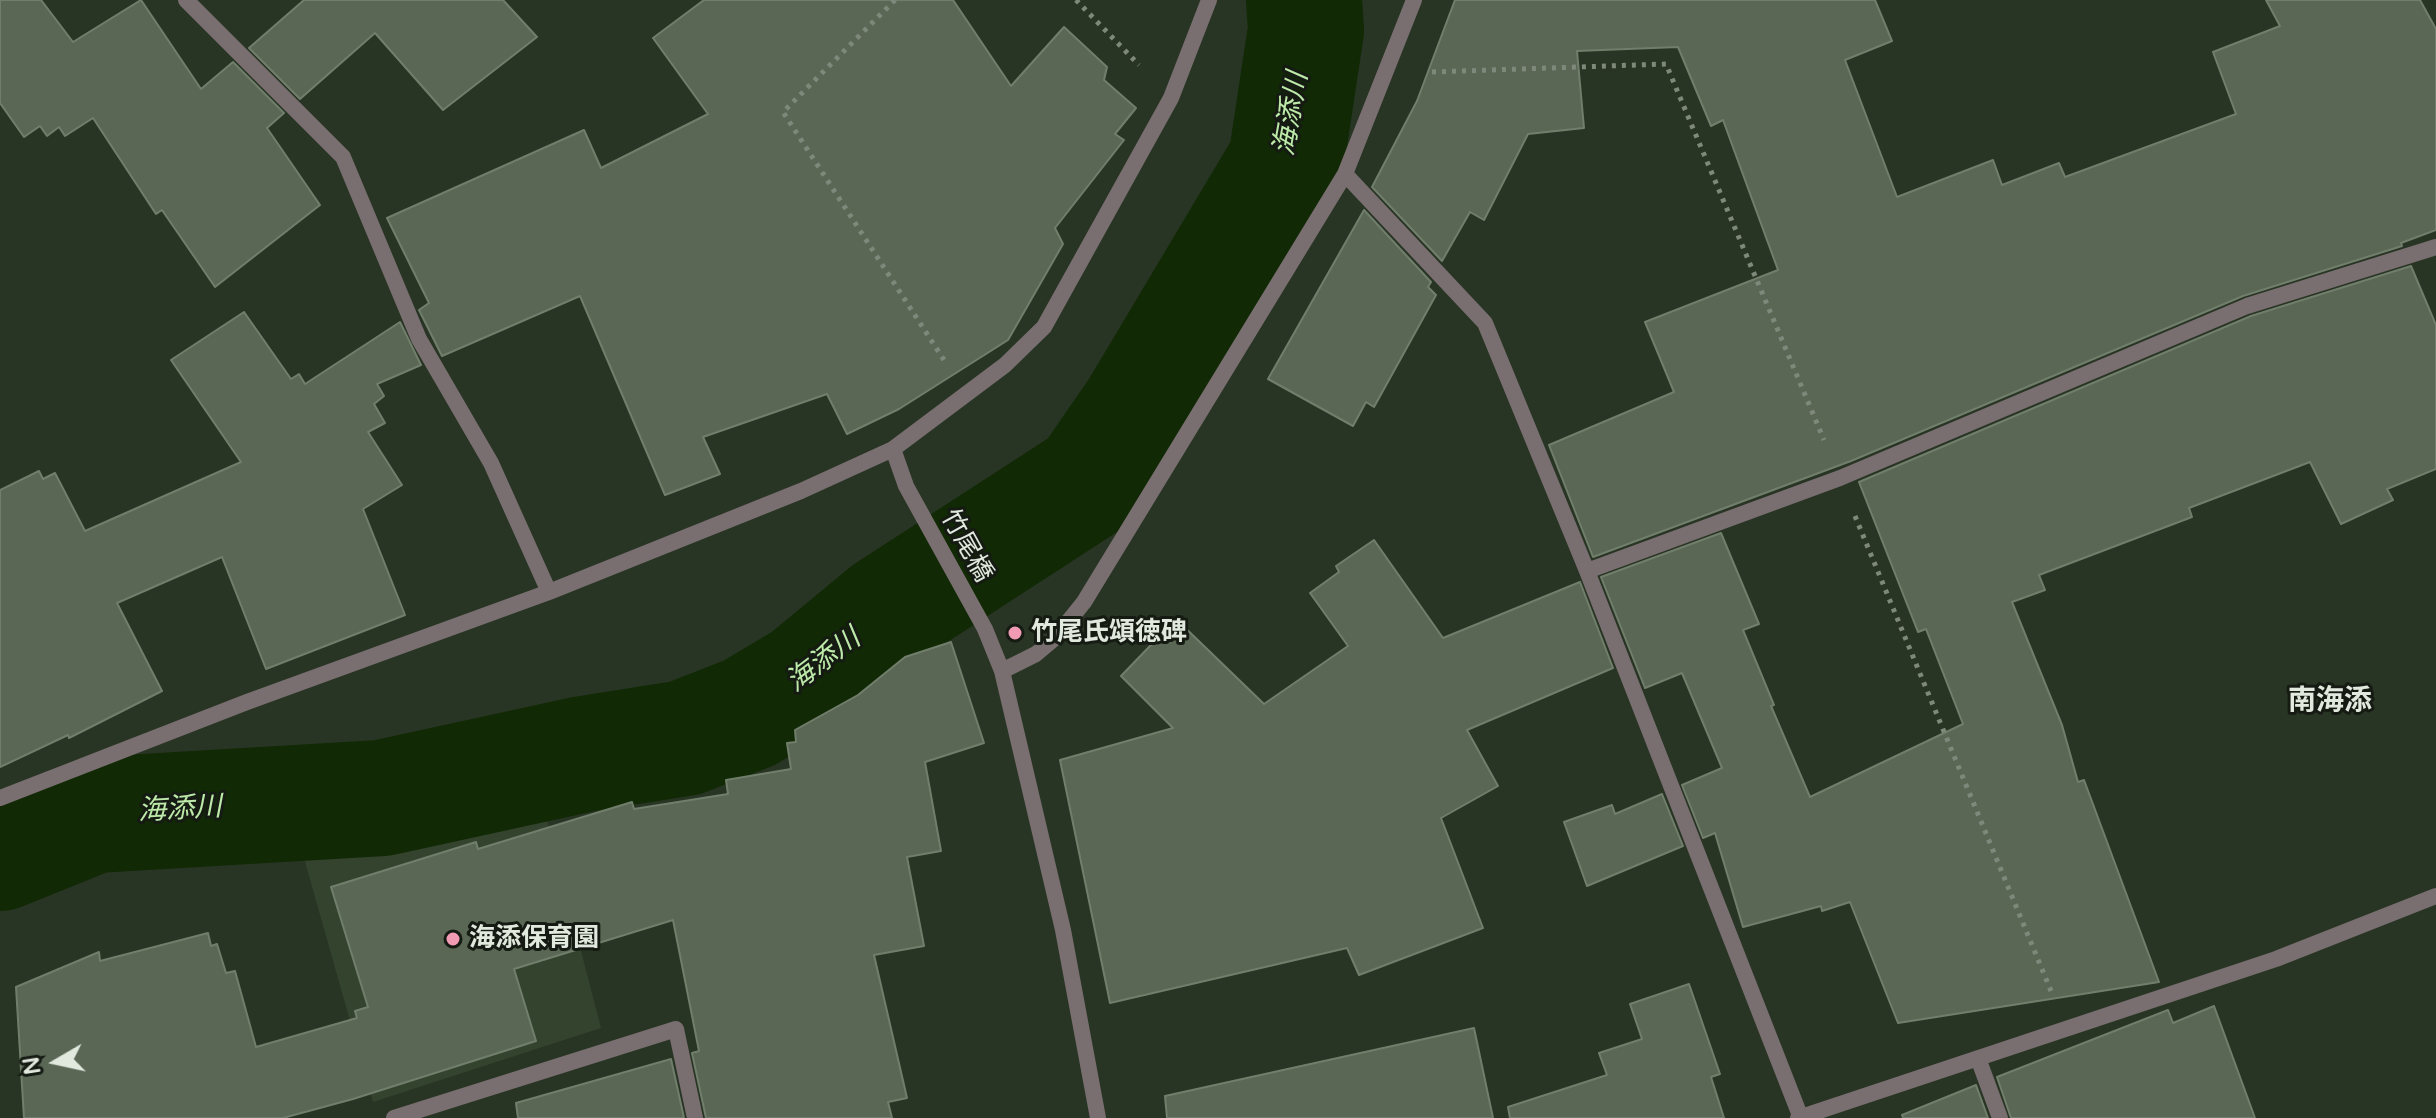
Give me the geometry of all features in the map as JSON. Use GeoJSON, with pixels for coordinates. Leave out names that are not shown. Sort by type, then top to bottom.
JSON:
{"type":"FeatureCollection","features":[{"type":"Feature","properties":{"kind":"street"},"geometry":{"type":"LineString","coordinates":[[186,0],[343,157],[419,339],[491,463],[549,592]]}},
{"type":"Feature","properties":{"kind":"street"},"geometry":{"type":"LineString","coordinates":[[0,798],[247,702],[549,592],[801,491],[893,449],[1005,365],[1044,327],[1171,98],[1209,0]]}},
{"type":"Feature","properties":{"kind":"street"},"geometry":{"type":"LineString","coordinates":[[1002,671],[1036,654],[1055,638],[1084,602],[1345,174],[1414,0]]}},
{"type":"Feature","properties":{"kind":"street"},"geometry":{"type":"LineString","coordinates":[[1345,174],[1485,323],[1587,571],[1800,1118],[2276,959],[2436,896]]}},
{"type":"Feature","properties":{"kind":"street"},"geometry":{"type":"LineString","coordinates":[[1587,571],[1840,478],[2247,306],[2436,247]]}},
{"type":"Feature","properties":{"kind":"street","name":"竹尾橋"},"geometry":{"type":"LineString","coordinates":[[893,449],[906,486],[985,629],[1002,671],[1063,930],[1098,1118]]}},
{"type":"Feature","properties":{"kind":"street"},"geometry":{"type":"LineString","coordinates":[[394,1118],[676,1029],[695,1118]]}},
{"type":"Feature","properties":{"kind":"street"},"geometry":{"type":"LineString","coordinates":[[1978,1058],[2000,1118]]}},
{"type":"Feature","properties":{"kind":"path"},"geometry":{"type":"LineString","coordinates":[[895,0],[783,112],[967,395]]}},
{"type":"Feature","properties":{"kind":"path"},"geometry":{"type":"LineString","coordinates":[[1076,0],[1171,98]]}},
{"type":"Feature","properties":{"kind":"path"},"geometry":{"type":"LineString","coordinates":[[1385,74],[1666,64],[2066,1029]]}},
{"type":"Feature","properties":{"kind":"shaded area","name":"海添保育園"},"geometry":{"type":"Polygon","coordinates":[[[539,789],[601,1028],[373,1102],[302,851],[539,789]]]}},
{"type":"Feature","properties":{"kind":"building"},"geometry":{"type":"Polygon","coordinates":[[[0,0],[41,0],[73,42],[141,0],[201,89],[233,62],[284,113],[267,128],[320,205],[215,287],[162,210],[156,214],[93,118],[65,136],[59,127],[47,136],[40,126],[24,137],[0,103],[0,0]]]}},
{"type":"Feature","properties":{"kind":"building"},"geometry":{"type":"Polygon","coordinates":[[[304,0],[503,0],[537,37],[443,110],[375,33],[300,99],[249,48],[304,0]]]}},
{"type":"Feature","properties":{"kind":"building"},"geometry":{"type":"Polygon","coordinates":[[[704,0],[953,0],[1011,86],[1064,27],[1107,67],[1104,80],[1136,108],[1115,134],[1124,140],[1055,228],[1063,244],[1008,340],[899,409],[847,434],[827,394],[703,437],[720,474],[665,495],[580,296],[442,356],[419,310],[429,303],[387,218],[584,130],[601,168],[708,114],[653,38],[704,0]]]}},
{"type":"Feature","properties":{"kind":"building"},"geometry":{"type":"Polygon","coordinates":[[[1455,0],[1875,0],[1892,41],[1845,60],[1897,197],[1993,160],[2002,185],[2059,163],[2065,177],[2236,114],[2213,52],[2280,26],[2266,0],[2420,0],[2436,29],[2436,230],[2401,243],[2402,246],[2243,296],[1851,461],[1593,557],[1549,445],[1674,392],[1645,322],[1778,270],[1723,120],[1711,126],[1678,47],[1577,51],[1584,128],[1528,134],[1484,220],[1470,212],[1442,261],[1372,187],[1417,101],[1455,0]]]}},
{"type":"Feature","properties":{"kind":"building"},"geometry":{"type":"Polygon","coordinates":[[[1364,210],[1431,282],[1428,287],[1436,295],[1374,407],[1366,402],[1353,426],[1268,379],[1364,210]]]}},
{"type":"Feature","properties":{"kind":"building"},"geometry":{"type":"Polygon","coordinates":[[[2411,266],[2436,325],[2436,469],[2387,489],[2393,500],[2341,524],[2310,462],[2189,508],[2192,517],[2039,575],[2045,590],[2012,602],[2062,725],[2078,782],[2084,780],[2159,982],[1898,1023],[1850,902],[1822,911],[1821,906],[1743,927],[1715,833],[1703,838],[1682,785],[1722,768],[1682,673],[1645,688],[1601,577],[1721,533],[1759,624],[1743,630],[1810,797],[1963,724],[1926,629],[1918,632],[1859,482],[2251,316],[2411,266]]]}},
{"type":"Feature","properties":{"kind":"building"},"geometry":{"type":"Polygon","coordinates":[[[244,312],[291,379],[299,374],[305,384],[400,322],[421,365],[377,384],[384,396],[374,404],[385,423],[368,432],[402,485],[363,509],[405,615],[266,669],[222,557],[117,603],[162,691],[69,738],[68,735],[0,767],[0,490],[39,471],[43,479],[55,473],[85,531],[241,462],[171,360],[244,312]]]}},
{"type":"Feature","properties":{"kind":"building"},"geometry":{"type":"Polygon","coordinates":[[[1374,540],[1443,638],[1580,582],[1613,668],[1467,730],[1498,786],[1441,818],[1483,928],[1359,975],[1347,948],[1110,1003],[1060,760],[1173,728],[1121,676],[1176,619],[1264,704],[1348,646],[1310,593],[1339,572],[1336,566],[1374,540]]]}},
{"type":"Feature","properties":{"kind":"building"},"geometry":{"type":"Polygon","coordinates":[[[951,642],[984,743],[925,762],[941,851],[907,857],[924,946],[874,955],[907,1098],[888,1102],[892,1118],[706,1118],[692,1053],[699,1051],[673,920],[514,969],[536,1041],[353,1099],[283,1118],[24,1118],[16,987],[99,952],[100,961],[208,933],[211,946],[217,944],[226,973],[235,971],[256,1047],[357,1018],[355,1011],[368,1007],[331,887],[476,842],[478,849],[632,802],[634,809],[728,794],[726,780],[791,769],[787,743],[796,742],[795,730],[858,695],[905,657],[951,642]]]}},
{"type":"Feature","properties":{"kind":"building"},"geometry":{"type":"Polygon","coordinates":[[[1662,794],[1683,846],[1587,886],[1564,822],[1612,805],[1615,814],[1662,794]]]}},
{"type":"Feature","properties":{"kind":"building"},"geometry":{"type":"Polygon","coordinates":[[[1689,984],[1720,1074],[1711,1077],[1724,1118],[1510,1118],[1508,1107],[1607,1075],[1599,1053],[1642,1039],[1630,1004],[1689,984]]]}},
{"type":"Feature","properties":{"kind":"building"},"geometry":{"type":"Polygon","coordinates":[[[2214,1006],[2255,1118],[2011,1118],[1997,1077],[2168,1010],[2173,1023],[2214,1006]]]}},
{"type":"Feature","properties":{"kind":"building"},"geometry":{"type":"Polygon","coordinates":[[[1474,1028],[1493,1118],[1167,1118],[1165,1096],[1474,1028]]]}},
{"type":"Feature","properties":{"kind":"building"},"geometry":{"type":"Polygon","coordinates":[[[671,1059],[684,1118],[518,1118],[516,1103],[671,1059]]]}},
{"type":"Feature","properties":{"kind":"building"},"geometry":{"type":"Polygon","coordinates":[[[1976,1085],[1988,1118],[1903,1118],[1902,1115],[1976,1085]]]}},
{"type":"Feature","properties":{"kind":"waterway","name":"海添川"},"geometry":{"type":"LineString","coordinates":[[0,853],[94,815],[382,798],[584,754],[685,738],[749,713],[806,679],[887,612],[1089,481],[1138,410],[1286,162],[1306,30],[1304,0]]}},
{"type":"Feature","properties":{"kind":"place","name":"竹尾氏頌徳碑"},"geometry":{"type":"Point","coordinates":[1015,633]}},
{"type":"Feature","properties":{"kind":"place","name":"海添保育園"},"geometry":{"type":"Point","coordinates":[453,939]}},
{"type":"Feature","properties":{"kind":"district","name":"南海添"},"geometry":{"type":"Point","coordinates":[2330,702]}}]}
